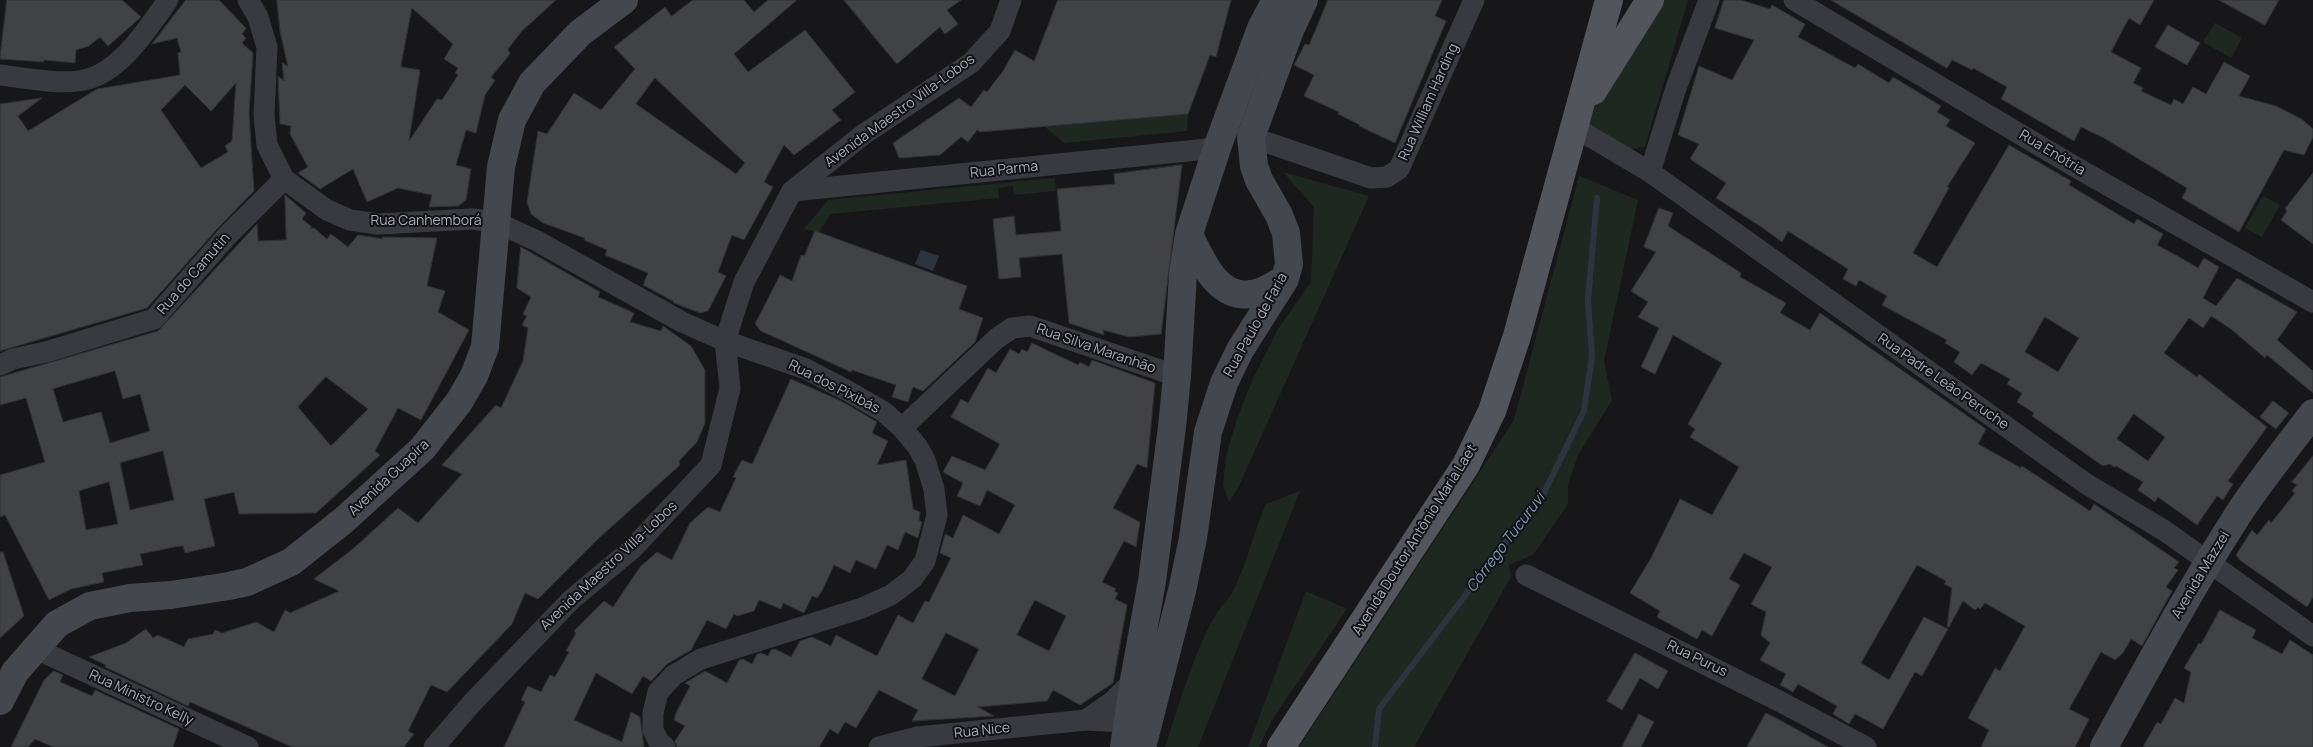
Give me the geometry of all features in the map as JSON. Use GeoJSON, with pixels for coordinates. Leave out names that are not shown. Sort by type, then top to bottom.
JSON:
{"type":"FeatureCollection","features":[{"type":"Feature","properties":{"kind":"main road","name":"Avenida Doutor Antônio Maria Laet"},"geometry":{"type":"LineString","coordinates":[[1281,747],[1466,465],[1492,411],[1517,336],[1608,0]]}},
{"type":"Feature","properties":{"kind":"main road","name":"Avenida Doutor Antônio Maria Laet"},"geometry":{"type":"LineString","coordinates":[[1576,122],[1650,0]]}},
{"type":"Feature","properties":{"kind":"street"},"geometry":{"type":"LineString","coordinates":[[0,75],[39,80],[84,80],[104,72],[136,47],[168,0]]}},
{"type":"Feature","properties":{"kind":"street","name":"Rua Canhemborá"},"geometry":{"type":"LineString","coordinates":[[248,0],[258,17],[266,47],[264,115],[267,145],[284,179],[327,210],[350,220],[378,224],[472,219],[496,222]]}},
{"type":"Feature","properties":{"kind":"street","name":"Avenida Guapira"},"geometry":{"type":"LineString","coordinates":[[0,701],[8,668],[34,648],[57,624],[90,606],[130,598],[171,595],[229,586],[247,582],[291,562],[307,552],[399,472],[441,427],[459,402],[474,376],[485,348],[501,167],[512,120],[521,100],[532,83],[580,33],[624,0]]}},
{"type":"Feature","properties":{"kind":"street","name":"Avenida Maestro Villa-Lobos"},"geometry":{"type":"LineString","coordinates":[[434,747],[472,703],[571,600],[632,549],[712,465],[730,388],[725,341],[744,282],[792,191],[864,134],[971,63],[1000,30],[1011,0]]}},
{"type":"Feature","properties":{"kind":"street"},"geometry":{"type":"LineString","coordinates":[[1126,735],[1152,581],[1178,376],[1183,273],[1189,234],[1217,148],[1261,28],[1276,0]]}},
{"type":"Feature","properties":{"kind":"street","name":"Rua Paulo de Faria"},"geometry":{"type":"LineString","coordinates":[[1142,747],[1182,591],[1193,538],[1208,432],[1224,383],[1232,366],[1285,279],[1289,264],[1286,232],[1279,215],[1259,180],[1254,166],[1251,136],[1290,30],[1304,0]]}},
{"type":"Feature","properties":{"kind":"street","name":"Rua William Harding"},"geometry":{"type":"LineString","coordinates":[[1251,136],[1371,178],[1387,178],[1399,169],[1474,0]]}},
{"type":"Feature","properties":{"kind":"street"},"geometry":{"type":"LineString","coordinates":[[1650,172],[1676,88],[1710,0]]}},
{"type":"Feature","properties":{"kind":"street","name":"Rua Enótria"},"geometry":{"type":"LineString","coordinates":[[1794,0],[2072,165],[2313,302]]}},
{"type":"Feature","properties":{"kind":"street","name":"Rua Padre Leão Peruche"},"geometry":{"type":"LineString","coordinates":[[1576,122],[1650,172],[2085,483],[2165,531],[2313,636]]}},
{"type":"Feature","properties":{"kind":"street","name":"Rua Parma"},"geometry":{"type":"LineString","coordinates":[[792,191],[1217,148]]}},
{"type":"Feature","properties":{"kind":"street","name":"Rua do Camutin"},"geometry":{"type":"LineString","coordinates":[[0,365],[19,357],[55,349],[154,319],[226,237],[284,179]]}},
{"type":"Feature","properties":{"kind":"street","name":"Rua dos Pixibás"},"geometry":{"type":"LineString","coordinates":[[496,222],[537,241],[682,322],[725,341],[806,369],[884,412],[902,428],[925,460],[934,489],[937,515],[925,561],[912,579],[891,595],[862,608],[700,659],[674,675],[658,692],[653,713],[654,730],[659,742],[665,747]]}},
{"type":"Feature","properties":{"kind":"street"},"geometry":{"type":"LineString","coordinates":[[1189,234],[1206,268],[1223,288],[1235,294],[1261,292],[1285,279]]}},
{"type":"Feature","properties":{"kind":"street","name":"Rua Silva Maranhão"},"geometry":{"type":"LineString","coordinates":[[902,428],[996,339],[1012,328],[1030,326],[1178,376]]}},
{"type":"Feature","properties":{"kind":"street","name":"Avenida Mazzei"},"geometry":{"type":"LineString","coordinates":[[2104,747],[2208,562],[2253,493],[2313,413]]}},
{"type":"Feature","properties":{"kind":"street","name":"Rua Purus"},"geometry":{"type":"LineString","coordinates":[[1526,575],[1754,688],[1866,747]]}},
{"type":"Feature","properties":{"kind":"street","name":"Rua Ministro Kelly"},"geometry":{"type":"LineString","coordinates":[[34,648],[248,747]]}},
{"type":"Feature","properties":{"kind":"street","name":"Rua Nice"},"geometry":{"type":"LineString","coordinates":[[1086,720],[1112,702],[1134,680]]}},
{"type":"Feature","properties":{"kind":"street","name":"Rua Nice"},"geometry":{"type":"LineString","coordinates":[[879,747],[918,737],[1086,720],[1126,735]]}},
{"type":"Feature","properties":{"kind":"shaded area"},"geometry":{"type":"Polygon","coordinates":[[[1662,0],[1688,0],[1645,146],[1631,150],[1588,125],[1600,92],[1662,0]]]}},
{"type":"Feature","properties":{"kind":"shaded area"},"geometry":{"type":"Polygon","coordinates":[[[2215,23],[2242,38],[2231,58],[2203,42],[2215,23]]]}},
{"type":"Feature","properties":{"kind":"shaded area"},"geometry":{"type":"Polygon","coordinates":[[[1135,36],[1208,63],[1188,114],[1187,131],[1064,143],[1044,126],[1168,116],[1167,106],[1135,36]]]}},
{"type":"Feature","properties":{"kind":"shaded area"},"geometry":{"type":"Polygon","coordinates":[[[1283,172],[1369,196],[1238,488],[1229,502],[1223,485],[1226,456],[1237,419],[1252,381],[1278,329],[1311,282],[1314,207],[1283,172]]]}},
{"type":"Feature","properties":{"kind":"shaded area"},"geometry":{"type":"Polygon","coordinates":[[[1579,176],[1638,200],[1604,361],[1612,400],[1578,455],[1568,485],[1568,504],[1533,555],[1509,565],[1511,577],[1414,747],[1299,747],[1514,420],[1579,176]]]}},
{"type":"Feature","properties":{"kind":"shaded area"},"geometry":{"type":"Polygon","coordinates":[[[1055,178],[1056,191],[1014,195],[1013,186],[998,188],[999,198],[830,214],[819,233],[804,229],[828,200],[1055,178]]]}},
{"type":"Feature","properties":{"kind":"shaded area"},"geometry":{"type":"Polygon","coordinates":[[[2263,196],[2280,205],[2262,237],[2245,228],[2263,196]]]}},
{"type":"Feature","properties":{"kind":"shaded area"},"geometry":{"type":"Polygon","coordinates":[[[921,250],[939,256],[933,271],[915,264],[921,250]]]}},
{"type":"Feature","properties":{"kind":"shaded area"},"geometry":{"type":"Polygon","coordinates":[[[1300,491],[1198,747],[1165,747],[1188,677],[1202,642],[1218,611],[1230,596],[1237,582],[1266,504],[1300,491]]]}},
{"type":"Feature","properties":{"kind":"shaded area"},"geometry":{"type":"Polygon","coordinates":[[[1306,591],[1347,609],[1272,720],[1259,747],[1248,747],[1306,591]]]}},
{"type":"Feature","properties":{"kind":"building"},"geometry":{"type":"Polygon","coordinates":[[[7,0],[122,0],[141,17],[108,46],[100,37],[89,46],[76,50],[75,63],[0,59],[7,0]]]}},
{"type":"Feature","properties":{"kind":"building"},"geometry":{"type":"Polygon","coordinates":[[[186,0],[219,0],[246,28],[242,34],[246,38],[242,43],[253,53],[249,114],[254,191],[217,229],[147,308],[0,351],[0,104],[42,98],[18,116],[28,131],[97,89],[180,75],[178,53],[181,52],[177,38],[152,44],[186,0]],[[236,83],[211,111],[185,85],[161,110],[201,168],[228,152],[225,146],[232,141],[236,83]]]}},
{"type":"Feature","properties":{"kind":"building"},"geometry":{"type":"Polygon","coordinates":[[[277,0],[556,0],[522,31],[508,49],[510,54],[491,77],[495,80],[485,95],[476,133],[466,130],[456,165],[471,169],[466,200],[458,206],[429,207],[432,195],[398,188],[367,202],[353,169],[320,189],[298,173],[308,167],[290,134],[291,126],[280,124],[278,76],[284,81],[282,62],[288,67],[280,31],[277,0]],[[412,8],[401,67],[420,70],[409,141],[437,99],[442,100],[458,75],[455,73],[458,68],[444,59],[453,44],[412,8]]]}},
{"type":"Feature","properties":{"kind":"building"},"geometry":{"type":"Polygon","coordinates":[[[693,0],[744,0],[754,12],[768,0],[797,0],[734,54],[748,72],[805,30],[855,92],[832,110],[841,120],[794,155],[784,145],[764,182],[773,187],[744,240],[732,235],[718,272],[726,276],[708,311],[700,313],[674,303],[643,285],[648,273],[605,255],[607,250],[584,240],[585,238],[543,223],[531,214],[527,202],[538,131],[547,134],[574,93],[601,110],[635,69],[614,47],[665,7],[671,16],[693,0]],[[655,78],[636,104],[736,174],[745,163],[655,78]]]}},
{"type":"Feature","properties":{"kind":"building"},"geometry":{"type":"Polygon","coordinates":[[[844,0],[961,0],[947,10],[958,24],[945,34],[940,27],[897,64],[844,0]]]}},
{"type":"Feature","properties":{"kind":"building"},"geometry":{"type":"Polygon","coordinates":[[[1058,0],[1231,0],[1216,57],[1210,55],[1188,114],[980,132],[977,130],[968,142],[961,137],[940,155],[899,158],[893,143],[959,98],[971,107],[984,90],[987,92],[1003,71],[1015,50],[1034,61],[1058,0]]]}},
{"type":"Feature","properties":{"kind":"building"},"geometry":{"type":"Polygon","coordinates":[[[1328,0],[1442,0],[1435,16],[1446,21],[1395,143],[1359,126],[1338,114],[1339,112],[1304,96],[1314,75],[1294,65],[1305,44],[1309,45],[1328,0]]]}},
{"type":"Feature","properties":{"kind":"building"},"geometry":{"type":"Polygon","coordinates":[[[1724,0],[1741,0],[1770,9],[1772,5],[1805,24],[1798,37],[1855,68],[1858,64],[1889,83],[1893,77],[1941,106],[1937,112],[1950,120],[1946,126],[1975,143],[1947,187],[1949,188],[1913,253],[1937,267],[2009,145],[2071,181],[2069,185],[2134,224],[2137,219],[2163,234],[2157,245],[2198,268],[2204,258],[2219,267],[2203,298],[2216,306],[2237,278],[2297,312],[2277,340],[2313,371],[2313,393],[2267,355],[2265,358],[2231,329],[2211,316],[2203,328],[2189,318],[2164,353],[2197,377],[2199,374],[2267,427],[2228,481],[2233,484],[2223,500],[2217,496],[2197,525],[2158,497],[2155,502],[2138,490],[2143,482],[2116,466],[2114,467],[2110,464],[2103,466],[2032,416],[2034,413],[2017,402],[2022,393],[2007,384],[2010,379],[1981,363],[1972,375],[1954,362],[1960,352],[1945,343],[1947,340],[1882,305],[1887,296],[1859,280],[1856,286],[1843,279],[1848,269],[1788,231],[1782,242],[1716,198],[1726,183],[1690,159],[1699,144],[1678,135],[1699,66],[1732,80],[1754,40],[1715,28],[1724,0]],[[2045,317],[2025,352],[2058,372],[2079,338],[2045,317]],[[2134,414],[2117,439],[2148,461],[2165,437],[2134,414]]]}},
{"type":"Feature","properties":{"kind":"building"},"geometry":{"type":"Polygon","coordinates":[[[1831,0],[2154,0],[2140,25],[2129,18],[2111,52],[2141,68],[2133,83],[2143,88],[2141,91],[2171,105],[2174,99],[2183,104],[2193,87],[2206,94],[2224,62],[2250,76],[2239,96],[2276,106],[2303,120],[2313,129],[2313,137],[2304,155],[2284,150],[2239,232],[2182,198],[2187,188],[2104,138],[2081,127],[2074,141],[2001,99],[2007,87],[1973,68],[1972,70],[1952,60],[1947,68],[1831,0]]]}},
{"type":"Feature","properties":{"kind":"building"},"geometry":{"type":"Polygon","coordinates":[[[2219,0],[2279,0],[2265,25],[2219,0]]]}},
{"type":"Feature","properties":{"kind":"building"},"geometry":{"type":"Polygon","coordinates":[[[2168,25],[2200,43],[2187,65],[2155,47],[2168,25]]]}},
{"type":"Feature","properties":{"kind":"building"},"geometry":{"type":"Polygon","coordinates":[[[1182,165],[1161,334],[1129,337],[1103,330],[1104,335],[1069,323],[1062,254],[1019,258],[1021,277],[999,279],[993,219],[1014,216],[1016,235],[1061,231],[1057,189],[1115,184],[1114,174],[1182,165]]]}},
{"type":"Feature","properties":{"kind":"building"},"geometry":{"type":"Polygon","coordinates":[[[2313,173],[2313,244],[2281,220],[2287,211],[2285,209],[2313,173]]]}},
{"type":"Feature","properties":{"kind":"building"},"geometry":{"type":"Polygon","coordinates":[[[285,195],[306,213],[302,219],[312,227],[310,228],[314,228],[327,239],[331,234],[348,247],[358,235],[383,239],[382,237],[437,238],[427,286],[445,291],[438,312],[469,330],[421,420],[398,408],[375,451],[380,455],[316,513],[239,514],[234,492],[204,499],[215,546],[185,553],[183,546],[140,554],[143,565],[102,573],[104,582],[71,589],[49,600],[5,515],[0,517],[0,475],[45,462],[26,398],[0,405],[0,377],[158,331],[257,224],[258,241],[286,240],[285,195]],[[115,371],[53,389],[63,422],[101,412],[110,443],[150,431],[140,394],[123,399],[115,371]],[[326,377],[298,407],[331,446],[368,409],[326,377]],[[163,451],[120,463],[130,510],[174,500],[163,451]],[[109,482],[79,491],[86,530],[118,524],[109,482]]]}},
{"type":"Feature","properties":{"kind":"building"},"geometry":{"type":"Polygon","coordinates":[[[1659,208],[1673,213],[1668,226],[1741,273],[1740,277],[1786,303],[1780,313],[1810,330],[1820,313],[1986,429],[1978,444],[2021,468],[2022,466],[2090,511],[2094,504],[2179,562],[2174,568],[2178,570],[2166,587],[2172,591],[2142,646],[2131,639],[2123,653],[2115,660],[2101,652],[2069,709],[2089,719],[2075,747],[1981,747],[1989,730],[1968,718],[1995,668],[2000,671],[2025,626],[1985,603],[1980,609],[1978,607],[1975,610],[1963,601],[1949,627],[1947,627],[1952,588],[1944,584],[1946,581],[1917,565],[1861,663],[1889,680],[1924,617],[1948,629],[1922,676],[1915,672],[1883,729],[1855,714],[1849,724],[1833,714],[1837,706],[1798,684],[1793,692],[1780,685],[1786,674],[1760,660],[1770,643],[1761,635],[1766,612],[1751,604],[1772,567],[1744,553],[1729,579],[1740,585],[1712,636],[1702,630],[1697,639],[1657,617],[1660,611],[1630,593],[1651,558],[1680,499],[1712,515],[1739,467],[1690,437],[1695,429],[1688,424],[1722,363],[1673,335],[1655,374],[1641,367],[1659,328],[1638,317],[1648,302],[1631,291],[1656,252],[1644,247],[1659,208]]]}},
{"type":"Feature","properties":{"kind":"building"},"geometry":{"type":"Polygon","coordinates":[[[815,231],[967,286],[959,309],[983,318],[975,342],[923,391],[913,387],[908,402],[892,397],[896,385],[852,370],[851,372],[761,331],[755,324],[780,275],[792,281],[801,255],[804,256],[815,231]]]}},
{"type":"Feature","properties":{"kind":"building"},"geometry":{"type":"Polygon","coordinates":[[[521,247],[600,292],[598,297],[634,313],[630,322],[661,331],[663,326],[691,346],[705,370],[705,423],[697,442],[679,461],[680,465],[598,539],[538,599],[525,593],[512,624],[447,692],[431,685],[408,731],[414,734],[404,747],[292,747],[190,702],[188,706],[105,667],[106,665],[89,657],[126,643],[146,629],[153,638],[158,635],[184,647],[188,639],[213,634],[215,630],[222,633],[256,622],[274,632],[285,610],[290,613],[339,591],[314,579],[354,548],[398,508],[418,523],[462,474],[442,465],[496,405],[501,408],[523,361],[528,328],[522,325],[527,316],[523,314],[531,297],[517,288],[521,247]]]}},
{"type":"Feature","properties":{"kind":"building"},"geometry":{"type":"Polygon","coordinates":[[[1032,343],[1078,365],[1080,362],[1089,367],[1092,360],[1155,383],[1147,468],[1137,464],[1113,508],[1140,522],[1136,547],[1124,541],[1102,582],[1116,589],[1114,591],[1118,593],[1115,599],[1127,605],[1113,683],[1080,705],[1053,690],[1047,701],[978,707],[994,716],[912,721],[918,710],[879,690],[856,728],[845,722],[838,734],[830,729],[819,747],[677,747],[675,741],[685,726],[674,720],[690,686],[685,683],[705,671],[727,683],[739,660],[743,659],[752,664],[757,654],[761,653],[768,656],[771,650],[775,649],[791,657],[800,641],[812,637],[831,646],[836,635],[877,656],[898,615],[913,623],[925,601],[929,602],[951,558],[940,553],[945,534],[953,538],[963,515],[999,534],[1015,505],[987,490],[980,506],[957,496],[963,483],[943,472],[952,456],[985,470],[1000,444],[951,417],[961,399],[968,403],[988,368],[996,373],[1010,349],[1019,354],[1022,349],[1027,352],[1032,343]],[[1035,600],[1017,635],[1049,651],[1066,616],[1035,600]],[[946,633],[922,679],[955,696],[979,649],[946,633]]]}},
{"type":"Feature","properties":{"kind":"building"},"geometry":{"type":"Polygon","coordinates":[[[791,379],[841,401],[877,422],[872,433],[888,441],[877,465],[906,460],[913,509],[920,512],[919,520],[922,522],[918,538],[905,532],[898,550],[887,545],[876,569],[856,560],[850,573],[834,565],[822,591],[817,598],[812,596],[804,613],[783,603],[781,609],[759,600],[754,611],[737,616],[734,614],[726,629],[707,620],[691,650],[667,664],[651,681],[643,676],[632,694],[596,673],[574,720],[622,742],[631,712],[640,717],[644,747],[504,747],[525,702],[521,700],[528,686],[541,692],[550,675],[555,677],[569,652],[566,651],[576,633],[574,631],[604,601],[613,607],[640,567],[657,552],[672,560],[690,523],[708,507],[720,512],[736,478],[733,477],[742,460],[752,464],[791,379]]]}},
{"type":"Feature","properties":{"kind":"building"},"geometry":{"type":"Polygon","coordinates":[[[2273,401],[2289,413],[2276,429],[2260,417],[2273,401]]]}},
{"type":"Feature","properties":{"kind":"building"},"geometry":{"type":"Polygon","coordinates":[[[2313,456],[2313,597],[2307,607],[2241,561],[2236,555],[2252,530],[2257,535],[2269,520],[2271,523],[2295,493],[2292,491],[2297,485],[2292,482],[2313,456]]]}},
{"type":"Feature","properties":{"kind":"building"},"geometry":{"type":"Polygon","coordinates":[[[0,552],[3,552],[24,616],[0,638],[0,552]]]}},
{"type":"Feature","properties":{"kind":"building"},"geometry":{"type":"Polygon","coordinates":[[[2220,610],[2256,630],[2252,638],[2282,654],[2290,640],[2313,655],[2313,747],[2143,747],[2157,722],[2161,724],[2175,698],[2184,703],[2191,672],[2184,668],[2199,643],[2201,644],[2220,610]]]}},
{"type":"Feature","properties":{"kind":"building"},"geometry":{"type":"Polygon","coordinates":[[[1635,653],[1668,671],[1658,689],[1640,678],[1622,710],[1607,701],[1635,653]]]}},
{"type":"Feature","properties":{"kind":"building"},"geometry":{"type":"Polygon","coordinates":[[[54,671],[63,675],[60,682],[92,696],[95,690],[179,729],[173,747],[53,747],[35,739],[28,747],[11,747],[44,680],[54,671]]]}},
{"type":"Feature","properties":{"kind":"building"},"geometry":{"type":"Polygon","coordinates":[[[1766,713],[1787,724],[1828,747],[1747,747],[1766,713]]]}},
{"type":"Feature","properties":{"kind":"building"},"geometry":{"type":"Polygon","coordinates":[[[1639,714],[1654,722],[1641,747],[1622,747],[1639,714]]]}},
{"type":"Feature","properties":{"kind":"waterway","name":"Córrego Tucuruvi"},"geometry":{"type":"LineString","coordinates":[[1375,747],[1379,709],[1508,539],[1540,501],[1584,411],[1592,356],[1588,300],[1597,198]]}}]}
